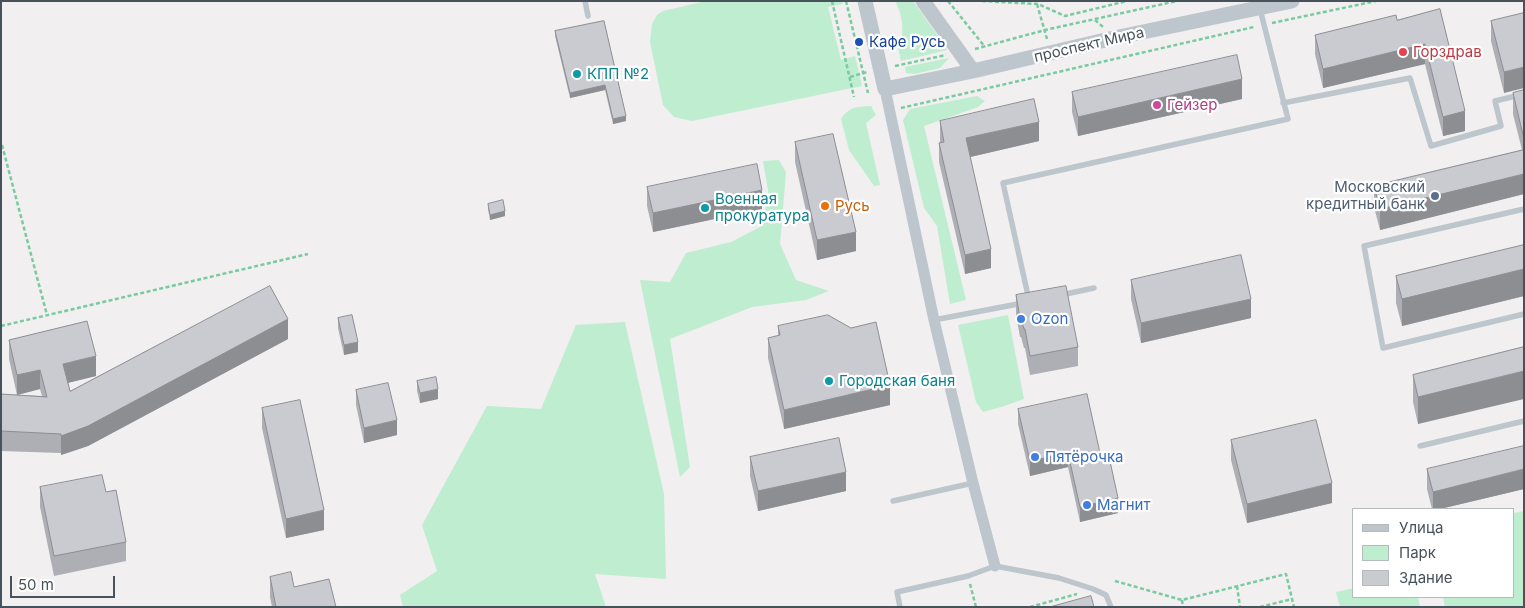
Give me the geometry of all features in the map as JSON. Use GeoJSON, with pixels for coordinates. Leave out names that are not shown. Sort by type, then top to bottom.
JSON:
{"type":"FeatureCollection","features":[{"type":"Feature","properties":{"kind":"street"},"geometry":{"type":"LineString","coordinates":[[865,1],[886,89],[934,320],[995,566]]}},
{"type":"Feature","properties":{"kind":"street"},"geometry":{"type":"LineString","coordinates":[[923,1],[973,71]]}},
{"type":"Feature","properties":{"kind":"street","name":"проспект Мира"},"geometry":{"type":"LineString","coordinates":[[886,89],[1114,38],[1289,2]]}},
{"type":"Feature","properties":{"kind":"lane"},"geometry":{"type":"LineString","coordinates":[[585,1],[588,16]]}},
{"type":"Feature","properties":{"kind":"lane"},"geometry":{"type":"LineString","coordinates":[[1030,301],[1004,183],[1288,119],[1260,9]]}},
{"type":"Feature","properties":{"kind":"lane"},"geometry":{"type":"LineString","coordinates":[[1283,103],[1410,78],[1431,146],[1501,126],[1495,101],[1524,94]]}},
{"type":"Feature","properties":{"kind":"lane"},"geometry":{"type":"LineString","coordinates":[[1524,209],[1364,246],[1384,348],[1524,314]]}},
{"type":"Feature","properties":{"kind":"lane"},"geometry":{"type":"LineString","coordinates":[[1057,296],[1094,288]]}},
{"type":"Feature","properties":{"kind":"lane"},"geometry":{"type":"LineString","coordinates":[[934,320],[1039,300]]}},
{"type":"Feature","properties":{"kind":"lane"},"geometry":{"type":"LineString","coordinates":[[1420,446],[1524,421]]}},
{"type":"Feature","properties":{"kind":"lane"},"geometry":{"type":"LineString","coordinates":[[893,501],[973,483]]}},
{"type":"Feature","properties":{"kind":"lane"},"geometry":{"type":"LineString","coordinates":[[900,607],[897,592],[968,576],[995,566],[1059,578],[1093,589],[1106,596],[1111,607]]}},
{"type":"Feature","properties":{"kind":"path"},"geometry":{"type":"LineString","coordinates":[[832,1],[854,96]]}},
{"type":"Feature","properties":{"kind":"path"},"geometry":{"type":"LineString","coordinates":[[846,1],[868,93]]}},
{"type":"Feature","properties":{"kind":"path"},"geometry":{"type":"LineString","coordinates":[[948,1],[985,47]]}},
{"type":"Feature","properties":{"kind":"path"},"geometry":{"type":"LineString","coordinates":[[982,1],[1038,3]]}},
{"type":"Feature","properties":{"kind":"path"},"geometry":{"type":"LineString","coordinates":[[1026,1],[1038,3],[1065,16],[1127,1]]}},
{"type":"Feature","properties":{"kind":"path"},"geometry":{"type":"LineString","coordinates":[[850,77],[985,47],[1045,30],[1177,1]]}},
{"type":"Feature","properties":{"kind":"path"},"geometry":{"type":"LineString","coordinates":[[890,110],[1376,1]]}},
{"type":"Feature","properties":{"kind":"path"},"geometry":{"type":"LineString","coordinates":[[1038,3],[1051,53]]}},
{"type":"Feature","properties":{"kind":"path"},"geometry":{"type":"LineString","coordinates":[[2,145],[47,315]]}},
{"type":"Feature","properties":{"kind":"path"},"geometry":{"type":"LineString","coordinates":[[1,326],[308,254]]}},
{"type":"Feature","properties":{"kind":"path"},"geometry":{"type":"LineString","coordinates":[[1116,581],[1182,600],[1286,574],[1294,607]]}},
{"type":"Feature","properties":{"kind":"path"},"geometry":{"type":"LineString","coordinates":[[968,576],[976,607]]}},
{"type":"Feature","properties":{"kind":"path"},"geometry":{"type":"LineString","coordinates":[[1237,586],[1240,607]]}},
{"type":"Feature","properties":{"kind":"path"},"geometry":{"type":"LineString","coordinates":[[1030,607],[1093,589]]}},
{"type":"Feature","properties":{"kind":"path"},"geometry":{"type":"LineString","coordinates":[[1260,607],[1292,599]]}},
{"type":"Feature","properties":{"kind":"path"},"geometry":{"type":"LineString","coordinates":[[1182,600],[1183,607]]}},
{"type":"Feature","properties":{"kind":"green space"},"geometry":{"type":"Polygon","coordinates":[[[706,1],[842,1],[843,4],[828,7],[841,60],[855,56],[862,86],[692,121],[674,117],[663,105],[650,42],[652,24],[657,15],[663,11],[706,1]]]}},
{"type":"Feature","properties":{"kind":"green space"},"geometry":{"type":"Polygon","coordinates":[[[895,1],[913,1],[947,50],[901,61],[897,43],[902,38],[902,24],[901,15],[895,1]]]}},
{"type":"Feature","properties":{"kind":"green space"},"geometry":{"type":"Polygon","coordinates":[[[949,58],[940,68],[915,74],[906,73],[905,67],[949,58]]]}},
{"type":"Feature","properties":{"kind":"green space"},"geometry":{"type":"Polygon","coordinates":[[[977,96],[985,101],[978,107],[924,126],[966,300],[950,304],[937,226],[924,208],[903,120],[910,109],[977,96]]]}},
{"type":"Feature","properties":{"kind":"green space"},"geometry":{"type":"Polygon","coordinates":[[[871,106],[876,115],[866,123],[880,185],[874,186],[849,150],[841,119],[854,108],[871,106]]]}},
{"type":"Feature","properties":{"kind":"green space"},"geometry":{"type":"Polygon","coordinates":[[[779,160],[786,172],[780,244],[796,280],[829,291],[806,300],[752,307],[670,339],[690,467],[680,477],[640,280],[670,282],[686,253],[731,242],[760,227],[769,196],[763,161],[779,160]]]}},
{"type":"Feature","properties":{"kind":"green space"},"geometry":{"type":"Polygon","coordinates":[[[1008,315],[1024,399],[983,412],[976,402],[958,325],[1008,315]]]}},
{"type":"Feature","properties":{"kind":"green space"},"geometry":{"type":"Polygon","coordinates":[[[625,322],[664,494],[666,579],[595,574],[606,607],[403,607],[400,595],[437,571],[422,525],[487,406],[541,409],[576,325],[625,322]]]}},
{"type":"Feature","properties":{"kind":"green space"},"geometry":{"type":"Polygon","coordinates":[[[1524,511],[1524,607],[1445,607],[1443,598],[1515,598],[1515,513],[1524,511]]]}},
{"type":"Feature","properties":{"kind":"green space"},"geometry":{"type":"Polygon","coordinates":[[[1352,588],[1352,598],[1418,598],[1420,607],[1340,607],[1336,592],[1352,588]]]}},
{"type":"Feature","properties":{"kind":"building"},"geometry":{"type":"Polygon","coordinates":[[[1440,9],[1465,111],[1443,117],[1425,44],[1323,69],[1315,35],[1396,15],[1397,20],[1440,9]]]}},
{"type":"Feature","properties":{"kind":"building"},"geometry":{"type":"Polygon","coordinates":[[[1524,13],[1524,67],[1504,72],[1491,21],[1524,13]]]}},
{"type":"Feature","properties":{"kind":"building","name":"КПП №2"},"geometry":{"type":"Polygon","coordinates":[[[604,21],[626,116],[613,119],[605,85],[570,93],[555,31],[604,21]]]}},
{"type":"Feature","properties":{"kind":"building"},"geometry":{"type":"Polygon","coordinates":[[[1237,55],[1242,79],[1078,117],[1072,92],[1237,55]]]}},
{"type":"Feature","properties":{"kind":"building"},"geometry":{"type":"Polygon","coordinates":[[[1524,90],[1524,139],[1513,93],[1524,90]]]}},
{"type":"Feature","properties":{"kind":"building"},"geometry":{"type":"Polygon","coordinates":[[[1034,99],[1039,122],[966,138],[991,249],[965,255],[939,143],[944,142],[940,121],[1034,99]]]}},
{"type":"Feature","properties":{"kind":"building","name":"Русь"},"geometry":{"type":"Polygon","coordinates":[[[833,134],[856,232],[817,240],[795,142],[833,134]]]}},
{"type":"Feature","properties":{"kind":"building"},"geometry":{"type":"Polygon","coordinates":[[[1524,150],[1524,174],[1380,209],[1374,186],[1524,150]]]}},
{"type":"Feature","properties":{"kind":"building"},"geometry":{"type":"Polygon","coordinates":[[[757,164],[762,190],[653,213],[647,187],[757,164]]]}},
{"type":"Feature","properties":{"kind":"building"},"geometry":{"type":"Polygon","coordinates":[[[503,200],[505,211],[490,215],[488,204],[503,200]]]}},
{"type":"Feature","properties":{"kind":"building"},"geometry":{"type":"Polygon","coordinates":[[[1524,245],[1524,269],[1402,299],[1396,276],[1524,245]]]}},
{"type":"Feature","properties":{"kind":"building"},"geometry":{"type":"Polygon","coordinates":[[[1241,255],[1251,299],[1141,323],[1131,280],[1241,255]]]}},
{"type":"Feature","properties":{"kind":"building"},"geometry":{"type":"Polygon","coordinates":[[[270,286],[288,319],[88,426],[61,436],[61,434],[1,431],[1,394],[47,397],[40,370],[17,375],[9,340],[87,321],[96,356],[63,364],[70,391],[270,286]]]}},
{"type":"Feature","properties":{"kind":"building"},"geometry":{"type":"Polygon","coordinates":[[[1066,286],[1078,347],[1030,356],[1016,295],[1066,286]]]}},
{"type":"Feature","properties":{"kind":"building"},"geometry":{"type":"Polygon","coordinates":[[[352,315],[358,342],[344,345],[338,318],[352,315]]]}},
{"type":"Feature","properties":{"kind":"building","name":"Городская баня"},"geometry":{"type":"Polygon","coordinates":[[[828,315],[851,328],[876,322],[890,385],[784,410],[768,338],[780,335],[778,326],[828,315]]]}},
{"type":"Feature","properties":{"kind":"building"},"geometry":{"type":"Polygon","coordinates":[[[1524,347],[1524,371],[1418,397],[1413,375],[1524,347]]]}},
{"type":"Feature","properties":{"kind":"building"},"geometry":{"type":"Polygon","coordinates":[[[436,377],[438,389],[420,393],[417,381],[436,377]]]}},
{"type":"Feature","properties":{"kind":"building"},"geometry":{"type":"Polygon","coordinates":[[[388,383],[397,420],[364,428],[356,390],[388,383]]]}},
{"type":"Feature","properties":{"kind":"building"},"geometry":{"type":"Polygon","coordinates":[[[1087,394],[1100,453],[1108,452],[1118,498],[1080,507],[1068,453],[1030,461],[1018,409],[1087,394]]]}},
{"type":"Feature","properties":{"kind":"building"},"geometry":{"type":"Polygon","coordinates":[[[300,400],[324,510],[286,519],[262,408],[300,400]]]}},
{"type":"Feature","properties":{"kind":"building"},"geometry":{"type":"Polygon","coordinates":[[[1316,420],[1332,483],[1247,504],[1231,440],[1316,420]]]}},
{"type":"Feature","properties":{"kind":"building"},"geometry":{"type":"Polygon","coordinates":[[[839,438],[846,472],[758,491],[750,457],[839,438]]]}},
{"type":"Feature","properties":{"kind":"building"},"geometry":{"type":"Polygon","coordinates":[[[1524,446],[1524,469],[1433,492],[1427,469],[1524,446]]]}},
{"type":"Feature","properties":{"kind":"building"},"geometry":{"type":"Polygon","coordinates":[[[102,475],[106,492],[116,490],[126,542],[54,556],[40,487],[102,475]]]}},
{"type":"Feature","properties":{"kind":"building"},"geometry":{"type":"Polygon","coordinates":[[[291,572],[294,587],[329,579],[336,607],[276,607],[270,577],[291,572]]]}},
{"type":"Feature","properties":{"kind":"building"},"geometry":{"type":"Polygon","coordinates":[[[1091,596],[1094,607],[1050,607],[1091,596]]]}},
{"type":"Feature","properties":{"kind":"place","name":"Кафе Русь"},"geometry":{"type":"Point","coordinates":[859,42]}},
{"type":"Feature","properties":{"kind":"place","name":"Горздрав"},"geometry":{"type":"Point","coordinates":[1403,52]}},
{"type":"Feature","properties":{"kind":"place","name":"КПП №2"},"geometry":{"type":"Point","coordinates":[577,74]}},
{"type":"Feature","properties":{"kind":"place","name":"Гейзер"},"geometry":{"type":"Point","coordinates":[1157,105]}},
{"type":"Feature","properties":{"kind":"place","name":"Московский кредитный банк"},"geometry":{"type":"Point","coordinates":[1435,196]}},
{"type":"Feature","properties":{"kind":"place","name":"Русь"},"geometry":{"type":"Point","coordinates":[825,206]}},
{"type":"Feature","properties":{"kind":"place","name":"Военная прокуратура"},"geometry":{"type":"Point","coordinates":[705,208]}},
{"type":"Feature","properties":{"kind":"place","name":"Ozon"},"geometry":{"type":"Point","coordinates":[1021,319]}},
{"type":"Feature","properties":{"kind":"place","name":"Городская баня"},"geometry":{"type":"Point","coordinates":[829,381]}},
{"type":"Feature","properties":{"kind":"place","name":"Пятёрочка"},"geometry":{"type":"Point","coordinates":[1035,457]}},
{"type":"Feature","properties":{"kind":"place","name":"Магнит"},"geometry":{"type":"Point","coordinates":[1087,505]}}]}
